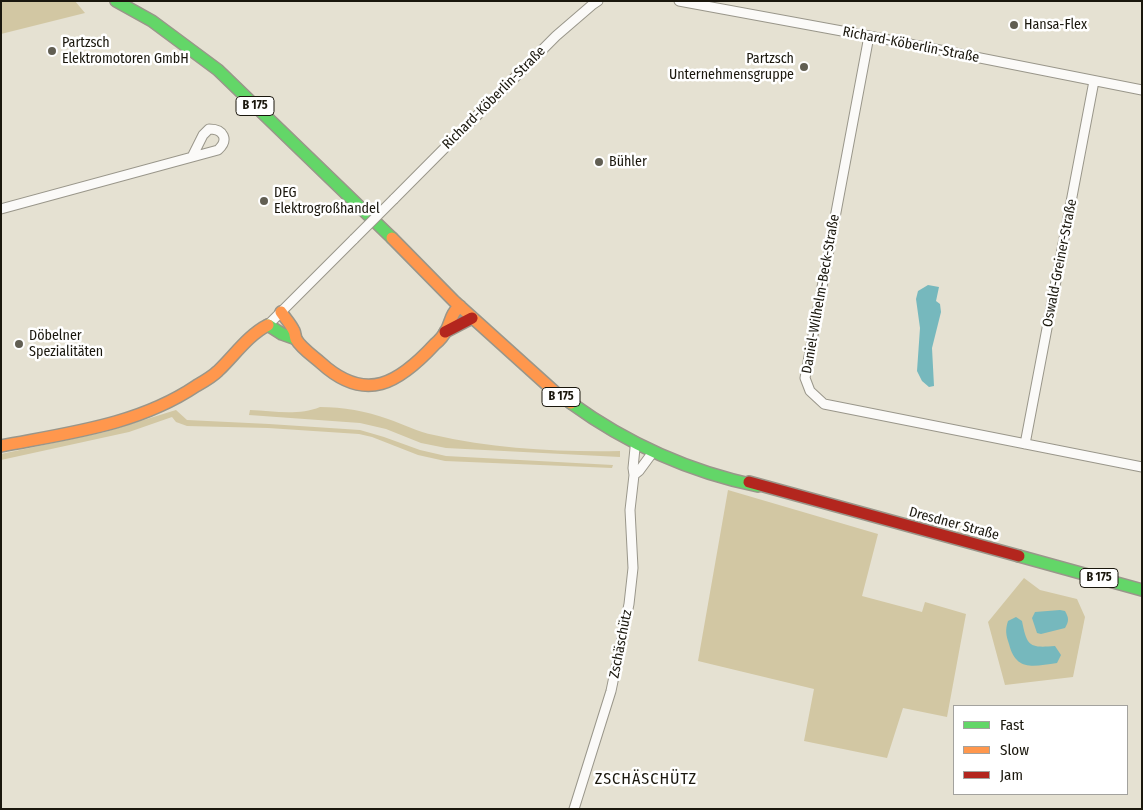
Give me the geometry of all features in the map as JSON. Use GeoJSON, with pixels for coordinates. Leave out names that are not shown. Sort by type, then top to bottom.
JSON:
{"type":"FeatureCollection","features":[{"type":"Feature","properties":{"kind":"main road","name":"B 175"},"geometry":{"type":"LineString","coordinates":[[116,1],[152,22],[218,70],[397,242],[452,291],[460,306],[520,363],[571,405],[637,444]]}},
{"type":"Feature","properties":{"kind":"main road"},"geometry":{"type":"LineString","coordinates":[[281,312],[294,331],[296,338],[331,373],[342,380],[359,385],[376,386],[398,378],[411,368],[445,332],[449,320],[456,308],[460,306]]}},
{"type":"Feature","properties":{"kind":"main road"},"geometry":{"type":"LineString","coordinates":[[445,332],[454,330],[472,318]]}},
{"type":"Feature","properties":{"kind":"main road"},"geometry":{"type":"LineString","coordinates":[[1,446],[92,429],[127,420],[165,404],[216,373],[258,330],[268,325],[282,334],[296,338]]}},
{"type":"Feature","properties":{"kind":"main road","name":"Dresdner Straße"},"geometry":{"type":"LineString","coordinates":[[637,444],[687,466],[733,481],[758,486],[1142,590]]}},
{"type":"Feature","properties":{"kind":"street","name":"Richard-Köberlin-Straße"},"geometry":{"type":"LineString","coordinates":[[268,325],[556,36],[598,1]]}},
{"type":"Feature","properties":{"kind":"street","name":"Richard-Köberlin-Straße"},"geometry":{"type":"LineString","coordinates":[[679,1],[706,3],[1142,90]]}},
{"type":"Feature","properties":{"kind":"street","name":"Daniel-Wilhelm-Beck-Straße"},"geometry":{"type":"LineString","coordinates":[[869,36],[805,378],[810,391],[824,404],[1142,467]]}},
{"type":"Feature","properties":{"kind":"street","name":"Oswald-Greiner-Straße"},"geometry":{"type":"LineString","coordinates":[[1025,444],[1094,81]]}},
{"type":"Feature","properties":{"kind":"street"},"geometry":{"type":"LineString","coordinates":[[1,209],[192,156]]}},
{"type":"Feature","properties":{"kind":"street","name":"Zschäschütz"},"geometry":{"type":"LineString","coordinates":[[574,809],[611,691],[629,604],[633,568],[630,510],[635,448],[637,444]]}},
{"type":"Feature","properties":{"kind":"street"},"geometry":{"type":"LineString","coordinates":[[634,475],[653,452]]}},
{"type":"Feature","properties":{"kind":"shaded area"},"geometry":{"type":"Polygon","coordinates":[[[1,1],[75,1],[85,13],[1,34],[1,1]]]}},
{"type":"Feature","properties":{"kind":"shaded area"},"geometry":{"type":"Polygon","coordinates":[[[320,407],[363,412],[380,416],[428,434],[480,444],[527,449],[620,451],[620,457],[446,448],[421,443],[386,429],[360,423],[249,415],[250,410],[294,412],[320,407]]]}},
{"type":"Feature","properties":{"kind":"shaded area"},"geometry":{"type":"Polygon","coordinates":[[[176,410],[187,420],[360,430],[420,450],[446,456],[613,465],[612,468],[445,461],[418,455],[372,437],[359,434],[268,428],[187,426],[176,422],[172,417],[129,432],[1,460],[1,454],[105,432],[176,410]]]}},
{"type":"Feature","properties":{"kind":"shaded area"},"geometry":{"type":"Polygon","coordinates":[[[728,490],[878,534],[862,596],[922,612],[925,602],[966,614],[947,717],[903,708],[887,758],[804,741],[814,689],[698,661],[728,490]]]}},
{"type":"Feature","properties":{"kind":"shaded area"},"geometry":{"type":"Polygon","coordinates":[[[1024,578],[1040,590],[1077,599],[1085,617],[1073,677],[1005,685],[988,622],[1024,578]]]}},
{"type":"Feature","properties":{"kind":"water"},"geometry":{"type":"Polygon","coordinates":[[[928,285],[939,287],[936,301],[940,304],[941,312],[932,348],[934,386],[929,387],[922,381],[917,371],[920,328],[916,299],[918,291],[928,285]]]}},
{"type":"Feature","properties":{"kind":"water"},"geometry":{"type":"Polygon","coordinates":[[[1065,611],[1068,618],[1065,628],[1041,634],[1037,633],[1032,618],[1035,612],[1065,611]]]}},
{"type":"Feature","properties":{"kind":"water"},"geometry":{"type":"Polygon","coordinates":[[[1016,617],[1022,621],[1026,636],[1031,644],[1040,647],[1055,646],[1061,655],[1057,663],[1034,666],[1021,663],[1016,659],[1012,653],[1006,630],[1008,621],[1016,617]]]}},
{"type":"Feature","properties":{"kind":"traffic: fast"},"geometry":{"type":"LineString","coordinates":[[116,1],[152,21],[218,70],[392,238]]}},
{"type":"Feature","properties":{"kind":"traffic: fast"},"geometry":{"type":"LineString","coordinates":[[268,325],[282,334],[296,339]]}},
{"type":"Feature","properties":{"kind":"traffic: fast"},"geometry":{"type":"LineString","coordinates":[[571,403],[614,431],[660,454],[708,473],[758,486]]}},
{"type":"Feature","properties":{"kind":"traffic: fast"},"geometry":{"type":"LineString","coordinates":[[1019,556],[1142,590]]}},
{"type":"Feature","properties":{"kind":"traffic: slow"},"geometry":{"type":"LineString","coordinates":[[392,238],[454,301],[556,393],[571,403]]}},
{"type":"Feature","properties":{"kind":"traffic: slow"},"geometry":{"type":"LineString","coordinates":[[281,312],[293,328],[296,339],[307,352],[337,376],[353,383],[367,385],[395,378],[422,358],[442,337],[453,314],[460,306]]}},
{"type":"Feature","properties":{"kind":"traffic: slow"},"geometry":{"type":"LineString","coordinates":[[1,446],[102,426],[150,410],[174,399],[216,373],[248,340],[268,325]]}},
{"type":"Feature","properties":{"kind":"traffic: jam"},"geometry":{"type":"LineString","coordinates":[[445,332],[472,318]]}},
{"type":"Feature","properties":{"kind":"traffic: jam"},"geometry":{"type":"LineString","coordinates":[[749,482],[1019,556]]}},
{"type":"Feature","properties":{"kind":"place","name":"Hansa-Flex"},"geometry":{"type":"Point","coordinates":[1014,25]}},
{"type":"Feature","properties":{"kind":"place","name":"Partzsch Elektromotoren GmbH"},"geometry":{"type":"Point","coordinates":[52,51]}},
{"type":"Feature","properties":{"kind":"place","name":"Partzsch Unternehmensgruppe"},"geometry":{"type":"Point","coordinates":[804,67]}},
{"type":"Feature","properties":{"kind":"place","name":"Bühler"},"geometry":{"type":"Point","coordinates":[599,162]}},
{"type":"Feature","properties":{"kind":"place","name":"DEG Elektrogroßhandel"},"geometry":{"type":"Point","coordinates":[264,201]}},
{"type":"Feature","properties":{"kind":"place","name":"Döbelner Spezialitäten"},"geometry":{"type":"Point","coordinates":[19,344]}},
{"type":"Feature","properties":{"kind":"district","name":"ZSCHÄSCHÜTZ"},"geometry":{"type":"Point","coordinates":[646,780]}}]}
